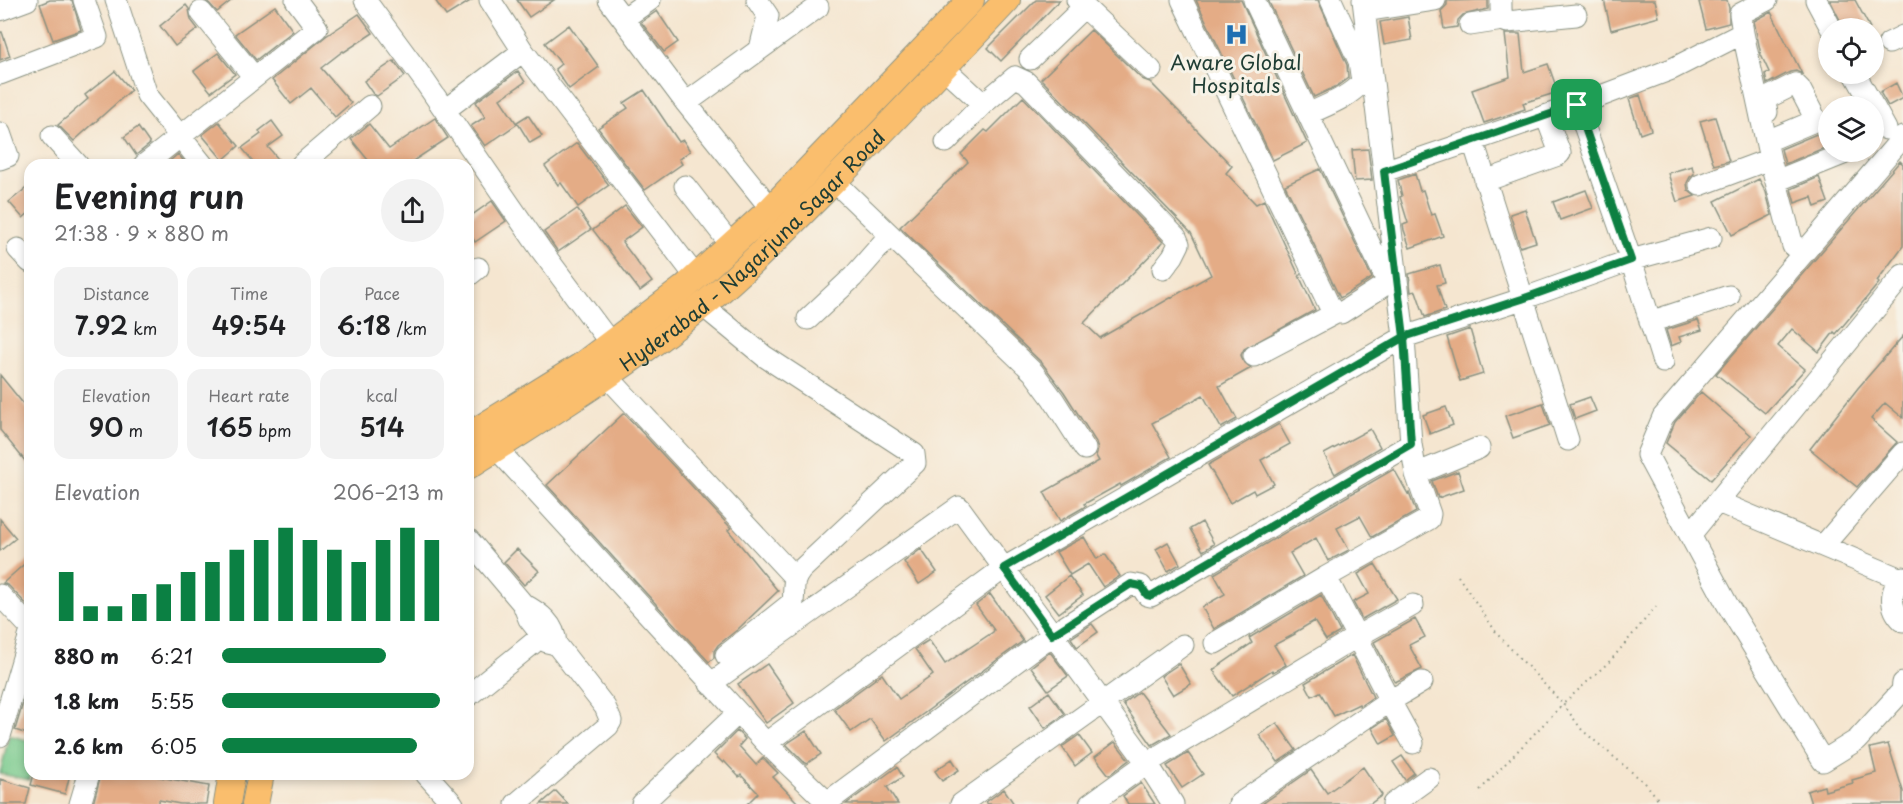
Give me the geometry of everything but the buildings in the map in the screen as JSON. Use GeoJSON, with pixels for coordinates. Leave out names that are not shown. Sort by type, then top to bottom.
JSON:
{"type":"FeatureCollection","features":[{"type":"Feature","properties":{"kind":"main road","name":"Hyderabad - Nagarjuna Sagar Road"},"geometry":{"type":"LineString","coordinates":[[474,462],[607,376],[702,305],[971,0]]}},
{"type":"Feature","properties":{"kind":"main road","name":"Hyderabad - Nagarjuna Sagar Road"},"geometry":{"type":"LineString","coordinates":[[474,432],[581,366],[696,277],[731,245],[779,218],[834,181],[1007,0]]}},
{"type":"Feature","properties":{"kind":"main road"},"geometry":{"type":"LineString","coordinates":[[227,804],[231,780]]}},
{"type":"Feature","properties":{"kind":"main road"},"geometry":{"type":"LineString","coordinates":[[255,804],[260,780]]}},
{"type":"Feature","properties":{"kind":"street"},"geometry":{"type":"LineString","coordinates":[[0,10],[27,0]]}},
{"type":"Feature","properties":{"kind":"street"},"geometry":{"type":"LineString","coordinates":[[0,74],[97,37],[84,0]]}},
{"type":"Feature","properties":{"kind":"street"},"geometry":{"type":"LineString","coordinates":[[116,0],[147,95],[198,159]]}},
{"type":"Feature","properties":{"kind":"street"},"geometry":{"type":"LineString","coordinates":[[151,159],[317,28],[296,0]]}},
{"type":"Feature","properties":{"kind":"street"},"geometry":{"type":"LineString","coordinates":[[365,0],[445,110],[530,235],[611,344]]}},
{"type":"Feature","properties":{"kind":"street"},"geometry":{"type":"LineString","coordinates":[[490,0],[523,51],[696,277]]}},
{"type":"Feature","properties":{"kind":"street"},"geometry":{"type":"LineString","coordinates":[[609,0],[686,103],[779,218]]}},
{"type":"Feature","properties":{"kind":"street"},"geometry":{"type":"LineString","coordinates":[[623,20],[651,0]]}},
{"type":"Feature","properties":{"kind":"street"},"geometry":{"type":"LineString","coordinates":[[757,0],[768,16],[760,49]]}},
{"type":"Feature","properties":{"kind":"street"},"geometry":{"type":"LineString","coordinates":[[1182,0],[1327,300],[1336,313]]}},
{"type":"Feature","properties":{"kind":"street"},"geometry":{"type":"LineString","coordinates":[[1254,0],[1392,282]]}},
{"type":"Feature","properties":{"kind":"street"},"geometry":{"type":"LineString","coordinates":[[1308,114],[1337,101],[1355,90],[1362,82],[1359,61],[1331,0]]}},
{"type":"Feature","properties":{"kind":"street"},"geometry":{"type":"LineString","coordinates":[[1501,141],[1548,121],[1577,105],[1672,69],[1740,16],[1767,0]]}},
{"type":"Feature","properties":{"kind":"street"},"geometry":{"type":"LineString","coordinates":[[1816,0],[1826,18]]}},
{"type":"Feature","properties":{"kind":"street"},"geometry":{"type":"LineString","coordinates":[[1215,643],[1326,577],[1427,521],[1430,514],[1416,474],[1411,444],[1404,337],[1392,282],[1384,171],[1364,6],[1415,2]]}},
{"type":"Feature","properties":{"kind":"street"},"geometry":{"type":"LineString","coordinates":[[1030,59],[1080,3],[1151,70]]}},
{"type":"Feature","properties":{"kind":"street"},"geometry":{"type":"LineString","coordinates":[[686,103],[818,7]]}},
{"type":"Feature","properties":{"kind":"street"},"geometry":{"type":"LineString","coordinates":[[1470,25],[1502,10],[1507,22],[1576,15]]}},
{"type":"Feature","properties":{"kind":"street"},"geometry":{"type":"LineString","coordinates":[[201,12],[254,77]]}},
{"type":"Feature","properties":{"kind":"street"},"geometry":{"type":"LineString","coordinates":[[1740,16],[1776,181],[1793,246]]}},
{"type":"Feature","properties":{"kind":"street"},"geometry":{"type":"LineString","coordinates":[[445,110],[523,51]]}},
{"type":"Feature","properties":{"kind":"street"},"geometry":{"type":"LineString","coordinates":[[944,68],[983,104]]}},
{"type":"Feature","properties":{"kind":"street"},"geometry":{"type":"LineString","coordinates":[[945,142],[1014,77],[1020,78],[1176,237],[1179,244],[1163,269]]}},
{"type":"Feature","properties":{"kind":"street"},"geometry":{"type":"LineString","coordinates":[[1700,185],[1769,150],[1812,122],[1814,116],[1800,88],[1795,84],[1767,98],[1765,101],[1767,112],[1761,115]]}},
{"type":"Feature","properties":{"kind":"street"},"geometry":{"type":"LineString","coordinates":[[1577,105],[1631,260],[1663,362]]}},
{"type":"Feature","properties":{"kind":"street"},"geometry":{"type":"LineString","coordinates":[[308,159],[370,106]]}},
{"type":"Feature","properties":{"kind":"street"},"geometry":{"type":"LineString","coordinates":[[1384,171],[1473,141],[1548,121]]}},
{"type":"Feature","properties":{"kind":"street"},"geometry":{"type":"LineString","coordinates":[[1485,181],[1558,155],[1560,153],[1548,121]]}},
{"type":"Feature","properties":{"kind":"street"},"geometry":{"type":"LineString","coordinates":[[1884,121],[1894,133],[1663,417],[1647,455],[1727,604],[1823,761],[1857,740],[1902,691],[1903,683]]}},
{"type":"Feature","properties":{"kind":"street"},"geometry":{"type":"LineString","coordinates":[[0,133],[8,156],[0,159]]}},
{"type":"Feature","properties":{"kind":"street"},"geometry":{"type":"LineString","coordinates":[[52,136],[73,159]]}},
{"type":"Feature","properties":{"kind":"street"},"geometry":{"type":"LineString","coordinates":[[1473,141],[1568,440]]}},
{"type":"Feature","properties":{"kind":"street"},"geometry":{"type":"LineString","coordinates":[[1776,181],[1823,162]]}},
{"type":"Feature","properties":{"kind":"street"},"geometry":{"type":"LineString","coordinates":[[834,181],[1033,372],[1085,449]]}},
{"type":"Feature","properties":{"kind":"street"},"geometry":{"type":"LineString","coordinates":[[685,186],[731,245]]}},
{"type":"Feature","properties":{"kind":"street"},"geometry":{"type":"LineString","coordinates":[[807,319],[853,277],[889,236]]}},
{"type":"Feature","properties":{"kind":"street"},"geometry":{"type":"LineString","coordinates":[[766,743],[1004,568],[1404,337],[1522,299],[1631,260],[1711,238]]}},
{"type":"Feature","properties":{"kind":"street"},"geometry":{"type":"LineString","coordinates":[[1690,535],[1903,275]]}},
{"type":"Feature","properties":{"kind":"street"},"geometry":{"type":"LineString","coordinates":[[1254,356],[1336,313],[1341,313],[1392,282]]}},
{"type":"Feature","properties":{"kind":"street"},"geometry":{"type":"LineString","coordinates":[[1650,322],[1728,296]]}},
{"type":"Feature","properties":{"kind":"street"},"geometry":{"type":"LineString","coordinates":[[702,305],[764,356],[914,453],[915,463],[795,578],[793,602],[726,655]]}},
{"type":"Feature","properties":{"kind":"street"},"geometry":{"type":"LineString","coordinates":[[607,376],[795,578]]}},
{"type":"Feature","properties":{"kind":"street"},"geometry":{"type":"LineString","coordinates":[[496,448],[710,684],[827,803],[1052,635],[1131,584],[1141,586],[1147,595],[1151,596],[1411,444]]}},
{"type":"Feature","properties":{"kind":"street"},"geometry":{"type":"LineString","coordinates":[[1416,474],[1479,448]]}},
{"type":"Feature","properties":{"kind":"street"},"geometry":{"type":"LineString","coordinates":[[1823,546],[1903,453]]}},
{"type":"Feature","properties":{"kind":"street"},"geometry":{"type":"LineString","coordinates":[[1718,502],[1902,578],[1893,595],[1893,604],[1896,613],[1903,621]]}},
{"type":"Feature","properties":{"kind":"street"},"geometry":{"type":"LineString","coordinates":[[710,684],[959,507],[1146,763],[1173,804]]}},
{"type":"Feature","properties":{"kind":"street"},"geometry":{"type":"LineString","coordinates":[[474,546],[524,604],[529,619],[605,706],[611,720],[608,726],[516,804]]}},
{"type":"Feature","properties":{"kind":"street"},"geometry":{"type":"LineString","coordinates":[[1326,577],[1410,737]]}},
{"type":"Feature","properties":{"kind":"street"},"geometry":{"type":"LineString","coordinates":[[0,595],[24,621]]}},
{"type":"Feature","properties":{"kind":"street"},"geometry":{"type":"LineString","coordinates":[[1090,804],[1146,763],[1413,605]]}},
{"type":"Feature","properties":{"kind":"street"},"geometry":{"type":"LineString","coordinates":[[474,692],[549,640]]}},
{"type":"Feature","properties":{"kind":"street"},"geometry":{"type":"LineString","coordinates":[[961,804],[1183,645]]}},
{"type":"Feature","properties":{"kind":"street"},"geometry":{"type":"LineString","coordinates":[[0,735],[24,654]]}},
{"type":"Feature","properties":{"kind":"street"},"geometry":{"type":"LineString","coordinates":[[1239,804],[1390,701],[1422,682]]}},
{"type":"Feature","properties":{"kind":"street"},"geometry":{"type":"LineString","coordinates":[[642,804],[738,713]]}},
{"type":"Feature","properties":{"kind":"street"},"geometry":{"type":"LineString","coordinates":[[1393,804],[1429,778]]}},
{"type":"Feature","properties":{"kind":"street"},"geometry":{"type":"LineString","coordinates":[[80,804],[87,780]]}},
{"type":"Feature","properties":{"kind":"street"},"geometry":{"type":"LineString","coordinates":[[431,780],[453,804]]}},
{"type":"Feature","properties":{"kind":"path"},"geometry":{"type":"LineString","coordinates":[[1458,576],[1498,635],[1563,704],[1582,730],[1646,784],[1662,804]]}},
{"type":"Feature","properties":{"kind":"path"},"geometry":{"type":"LineString","coordinates":[[1480,790],[1563,704],[1611,660],[1659,603]]}},
{"type":"Feature","properties":{"kind":"green space"},"geometry":{"type":"Polygon","coordinates":[[[9,735],[24,739],[24,779],[0,774],[9,735]]]}},
{"type":"Feature","properties":{"kind":"place","name":"Aware Global Hospitals"},"geometry":{"type":"Point","coordinates":[1236,34]}},
{"type":"Feature","properties":{"kind":"route"},"geometry":{"type":"LineString","coordinates":[[1577,105],[1384,171],[1404,337],[1411,444],[1151,596],[1148,596],[1141,586],[1131,584],[1052,635],[1004,568],[1404,337],[1522,299],[1631,260],[1577,105]]}}]}
